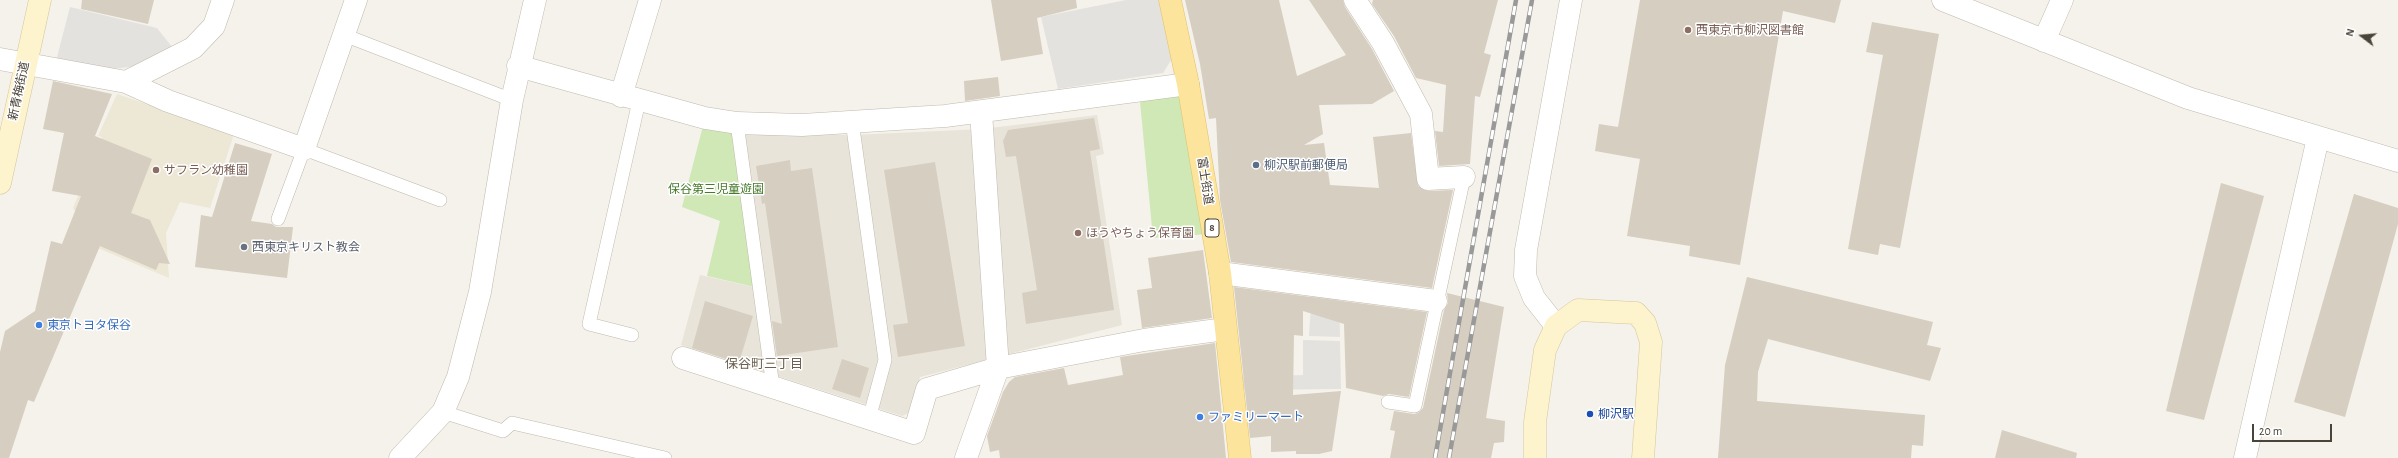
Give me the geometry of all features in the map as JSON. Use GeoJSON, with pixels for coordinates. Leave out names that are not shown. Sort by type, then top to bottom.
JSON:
{"type":"FeatureCollection","features":[{"type":"Feature","properties":{"kind":"main road","name":"富士街道"},"geometry":{"type":"LineString","coordinates":[[1170,0],[1188,84],[1220,273],[1240,458]]}},
{"type":"Feature","properties":{"kind":"street","name":"新青梅街道"},"geometry":{"type":"LineString","coordinates":[[0,183],[25,63],[40,0]]}},
{"type":"Feature","properties":{"kind":"street"},"geometry":{"type":"LineString","coordinates":[[126,82],[193,48],[214,26],[223,0]]}},
{"type":"Feature","properties":{"kind":"street"},"geometry":{"type":"LineString","coordinates":[[0,59],[126,82],[168,101],[304,149],[356,0]]}},
{"type":"Feature","properties":{"kind":"street"},"geometry":{"type":"LineString","coordinates":[[400,458],[443,412],[458,377],[480,292],[518,66],[535,0]]}},
{"type":"Feature","properties":{"kind":"street"},"geometry":{"type":"LineString","coordinates":[[630,98],[650,0]]}},
{"type":"Feature","properties":{"kind":"street"},"geometry":{"type":"LineString","coordinates":[[1355,0],[1383,43],[1421,114],[1428,179],[1464,177]]}},
{"type":"Feature","properties":{"kind":"street"},"geometry":{"type":"LineString","coordinates":[[1556,326],[1534,298],[1525,276],[1526,250],[1571,0]]}},
{"type":"Feature","properties":{"kind":"street"},"geometry":{"type":"LineString","coordinates":[[2044,40],[2062,0]]}},
{"type":"Feature","properties":{"kind":"street"},"geometry":{"type":"LineString","coordinates":[[1947,1],[2188,98],[2398,161]]}},
{"type":"Feature","properties":{"kind":"street"},"geometry":{"type":"LineString","coordinates":[[518,66],[704,118],[737,123],[802,125],[945,116],[1188,84]]}},
{"type":"Feature","properties":{"kind":"street"},"geometry":{"type":"LineString","coordinates":[[966,458],[998,368],[981,112]]}},
{"type":"Feature","properties":{"kind":"street"},"geometry":{"type":"LineString","coordinates":[[2244,458],[2318,138]]}},
{"type":"Feature","properties":{"kind":"street"},"geometry":{"type":"LineString","coordinates":[[1220,273],[1436,301]]}},
{"type":"Feature","properties":{"kind":"street"},"geometry":{"type":"LineString","coordinates":[[1536,458],[1535,422],[1545,350],[1556,326],[1578,310],[1636,313],[1644,323],[1651,342],[1642,458]]}},
{"type":"Feature","properties":{"kind":"street"},"geometry":{"type":"LineString","coordinates":[[683,358],[914,433],[927,389],[998,368],[1144,340],[1226,329]]}},
{"type":"Feature","properties":{"kind":"lane"},"geometry":{"type":"LineString","coordinates":[[344,35],[512,100]]}},
{"type":"Feature","properties":{"kind":"lane"},"geometry":{"type":"LineString","coordinates":[[630,98],[589,324],[632,335]]}},
{"type":"Feature","properties":{"kind":"lane"},"geometry":{"type":"LineString","coordinates":[[852,121],[885,360],[869,419]]}},
{"type":"Feature","properties":{"kind":"lane"},"geometry":{"type":"LineString","coordinates":[[737,123],[773,387]]}},
{"type":"Feature","properties":{"kind":"lane"},"geometry":{"type":"LineString","coordinates":[[278,219],[304,149],[440,200]]}},
{"type":"Feature","properties":{"kind":"lane"},"geometry":{"type":"LineString","coordinates":[[1388,402],[1415,406],[1436,301],[1464,177]]}},
{"type":"Feature","properties":{"kind":"lane"},"geometry":{"type":"LineString","coordinates":[[443,412],[502,431],[512,423],[665,458]]}},
{"type":"Feature","properties":{"kind":"shaded area"},"geometry":{"type":"Polygon","coordinates":[[[1126,0],[1162,0],[1175,54],[1163,73],[1058,89],[1041,17],[1126,0]]]}},
{"type":"Feature","properties":{"kind":"shaded area"},"geometry":{"type":"Polygon","coordinates":[[[70,7],[157,28],[173,48],[149,65],[101,70],[56,61],[70,7]]]}},
{"type":"Feature","properties":{"kind":"shaded area","name":"サフラン幼稚園"},"geometry":{"type":"Polygon","coordinates":[[[117,94],[234,134],[210,208],[180,202],[166,233],[169,278],[74,238],[77,214],[73,208],[102,137],[98,136],[117,94]]]}},
{"type":"Feature","properties":{"kind":"shaded area"},"geometry":{"type":"Polygon","coordinates":[[[1097,115],[1104,154],[1096,156],[1122,325],[920,377],[911,412],[902,416],[681,345],[700,275],[758,288],[738,132],[853,135],[982,129],[1097,115]]]}},
{"type":"Feature","properties":{"kind":"shaded area"},"geometry":{"type":"Polygon","coordinates":[[[1312,293],[1339,294],[1340,337],[1309,336],[1312,293]]]}},
{"type":"Feature","properties":{"kind":"shaded area"},"geometry":{"type":"Polygon","coordinates":[[[1303,340],[1340,341],[1341,389],[1243,390],[1240,377],[1303,375],[1303,340]]]}},
{"type":"Feature","properties":{"kind":"green space"},"geometry":{"type":"Polygon","coordinates":[[[1183,85],[1208,234],[1153,238],[1139,91],[1183,85]]]}},
{"type":"Feature","properties":{"kind":"green space","name":"保谷第三児童遊園"},"geometry":{"type":"Polygon","coordinates":[[[705,118],[737,123],[759,288],[707,276],[720,221],[682,207],[705,118]]]}},
{"type":"Feature","properties":{"kind":"building"},"geometry":{"type":"Polygon","coordinates":[[[82,0],[154,0],[148,24],[81,9],[82,0]]]}},
{"type":"Feature","properties":{"kind":"building"},"geometry":{"type":"Polygon","coordinates":[[[991,0],[1076,0],[1077,8],[1037,18],[1043,54],[1001,61],[991,0]]]}},
{"type":"Feature","properties":{"kind":"building"},"geometry":{"type":"Polygon","coordinates":[[[1185,0],[1279,0],[1297,76],[1346,55],[1309,0],[1343,0],[1345,7],[1372,49],[1394,91],[1372,104],[1319,105],[1323,134],[1304,145],[1324,143],[1330,185],[1379,188],[1373,137],[1411,133],[1418,186],[1428,191],[1453,190],[1432,288],[1231,262],[1220,200],[1216,118],[1209,119],[1200,64],[1185,0]]]}},
{"type":"Feature","properties":{"kind":"building"},"geometry":{"type":"Polygon","coordinates":[[[1373,0],[1498,0],[1484,53],[1491,55],[1480,97],[1475,96],[1470,164],[1439,166],[1435,131],[1443,132],[1446,85],[1416,78],[1394,36],[1372,4],[1373,0]]]}},
{"type":"Feature","properties":{"kind":"building"},"geometry":{"type":"Polygon","coordinates":[[[1640,0],[1841,0],[1835,23],[1783,11],[1740,265],[1689,256],[1690,246],[1627,236],[1640,159],[1595,151],[1599,124],[1618,127],[1640,0]]]}},
{"type":"Feature","properties":{"kind":"building"},"geometry":{"type":"Polygon","coordinates":[[[1872,22],[1939,34],[1900,248],[1880,244],[1878,255],[1848,249],[1883,55],[1866,52],[1872,22]]]}},
{"type":"Feature","properties":{"kind":"building"},"geometry":{"type":"Polygon","coordinates":[[[998,77],[1000,96],[965,101],[964,81],[998,77]]]}},
{"type":"Feature","properties":{"kind":"building"},"geometry":{"type":"Polygon","coordinates":[[[53,81],[112,94],[95,136],[152,159],[131,213],[150,220],[170,264],[159,263],[156,270],[100,246],[34,402],[28,400],[9,458],[0,458],[0,352],[5,331],[35,311],[51,241],[62,244],[81,196],[52,191],[64,133],[43,129],[53,81]]]}},
{"type":"Feature","properties":{"kind":"building"},"geometry":{"type":"Polygon","coordinates":[[[1094,118],[1100,149],[1090,151],[1114,310],[1026,324],[1022,293],[1037,290],[1016,156],[1006,157],[1003,141],[1008,130],[1094,118]]]}},
{"type":"Feature","properties":{"kind":"building","name":"西東京キリスト教会"},"geometry":{"type":"Polygon","coordinates":[[[235,143],[272,154],[251,221],[272,224],[276,227],[293,227],[287,278],[195,267],[201,215],[212,217],[235,143]]]}},
{"type":"Feature","properties":{"kind":"building"},"geometry":{"type":"Polygon","coordinates":[[[790,160],[791,171],[812,168],[838,347],[777,356],[772,321],[782,324],[765,203],[762,204],[756,166],[790,160]]]}},
{"type":"Feature","properties":{"kind":"building"},"geometry":{"type":"Polygon","coordinates":[[[935,162],[965,346],[898,357],[893,325],[908,323],[884,170],[935,162]]]}},
{"type":"Feature","properties":{"kind":"building"},"geometry":{"type":"Polygon","coordinates":[[[2221,183],[2264,196],[2204,420],[2166,411],[2221,183]]]}},
{"type":"Feature","properties":{"kind":"building"},"geometry":{"type":"Polygon","coordinates":[[[2354,194],[2398,208],[2398,224],[2345,417],[2294,402],[2354,194]]]}},
{"type":"Feature","properties":{"kind":"building"},"geometry":{"type":"Polygon","coordinates":[[[1203,250],[1212,318],[1142,328],[1137,290],[1152,288],[1148,258],[1203,250]]]}},
{"type":"Feature","properties":{"kind":"building"},"geometry":{"type":"Polygon","coordinates":[[[1747,277],[1933,322],[1927,345],[1941,348],[1930,381],[1768,339],[1758,372],[1757,401],[1925,415],[1923,446],[1912,445],[1911,458],[1718,458],[1725,365],[1747,277]]]}},
{"type":"Feature","properties":{"kind":"building"},"geometry":{"type":"Polygon","coordinates":[[[1234,287],[1427,312],[1409,397],[1389,394],[1383,396],[1346,388],[1344,324],[1303,311],[1303,336],[1294,335],[1293,395],[1341,391],[1332,451],[1319,454],[1296,454],[1296,451],[1271,452],[1271,436],[1250,438],[1234,287]]]}},
{"type":"Feature","properties":{"kind":"building"},"geometry":{"type":"Polygon","coordinates":[[[1447,293],[1504,307],[1486,418],[1505,421],[1504,442],[1494,443],[1491,458],[1390,458],[1395,431],[1390,430],[1394,411],[1414,414],[1418,413],[1423,408],[1444,310],[1448,303],[1447,293]]]}},
{"type":"Feature","properties":{"kind":"building"},"geometry":{"type":"Polygon","coordinates":[[[705,301],[753,316],[739,363],[692,348],[705,301]]]}},
{"type":"Feature","properties":{"kind":"building"},"geometry":{"type":"Polygon","coordinates":[[[1215,343],[1226,458],[1000,458],[999,450],[990,452],[987,436],[1003,392],[1009,382],[1015,377],[1064,368],[1068,385],[1123,375],[1120,357],[1215,343]]]}},
{"type":"Feature","properties":{"kind":"building"},"geometry":{"type":"Polygon","coordinates":[[[842,359],[869,368],[860,398],[832,389],[842,359]]]}},
{"type":"Feature","properties":{"kind":"building"},"geometry":{"type":"Polygon","coordinates":[[[2002,430],[2077,453],[2076,458],[1995,458],[2002,430]]]}},
{"type":"Feature","properties":{"kind":"railway"},"geometry":{"type":"LineString","coordinates":[[1435,458],[1516,0]]}},
{"type":"Feature","properties":{"kind":"railway"},"geometry":{"type":"LineString","coordinates":[[1449,458],[1532,0]]}},
{"type":"Feature","properties":{"kind":"place","name":"西東京市柳沢図書館"},"geometry":{"type":"Point","coordinates":[1688,30]}},
{"type":"Feature","properties":{"kind":"place","name":"柳沢駅前郵便局"},"geometry":{"type":"Point","coordinates":[1256,165]}},
{"type":"Feature","properties":{"kind":"place","name":"サフラン幼稚園"},"geometry":{"type":"Point","coordinates":[156,170]}},
{"type":"Feature","properties":{"kind":"place","name":"ほうやちょう保育園"},"geometry":{"type":"Point","coordinates":[1078,233]}},
{"type":"Feature","properties":{"kind":"place","name":"西東京キリスト教会"},"geometry":{"type":"Point","coordinates":[244,247]}},
{"type":"Feature","properties":{"kind":"place","name":"東京トヨタ保谷"},"geometry":{"type":"Point","coordinates":[39,325]}},
{"type":"Feature","properties":{"kind":"place","name":"柳沢駅"},"geometry":{"type":"Point","coordinates":[1590,414]}},
{"type":"Feature","properties":{"kind":"place","name":"ファミリーマート"},"geometry":{"type":"Point","coordinates":[1200,417]}},
{"type":"Feature","properties":{"kind":"district","name":"保谷町三丁目"},"geometry":{"type":"Point","coordinates":[764,364]}}]}
